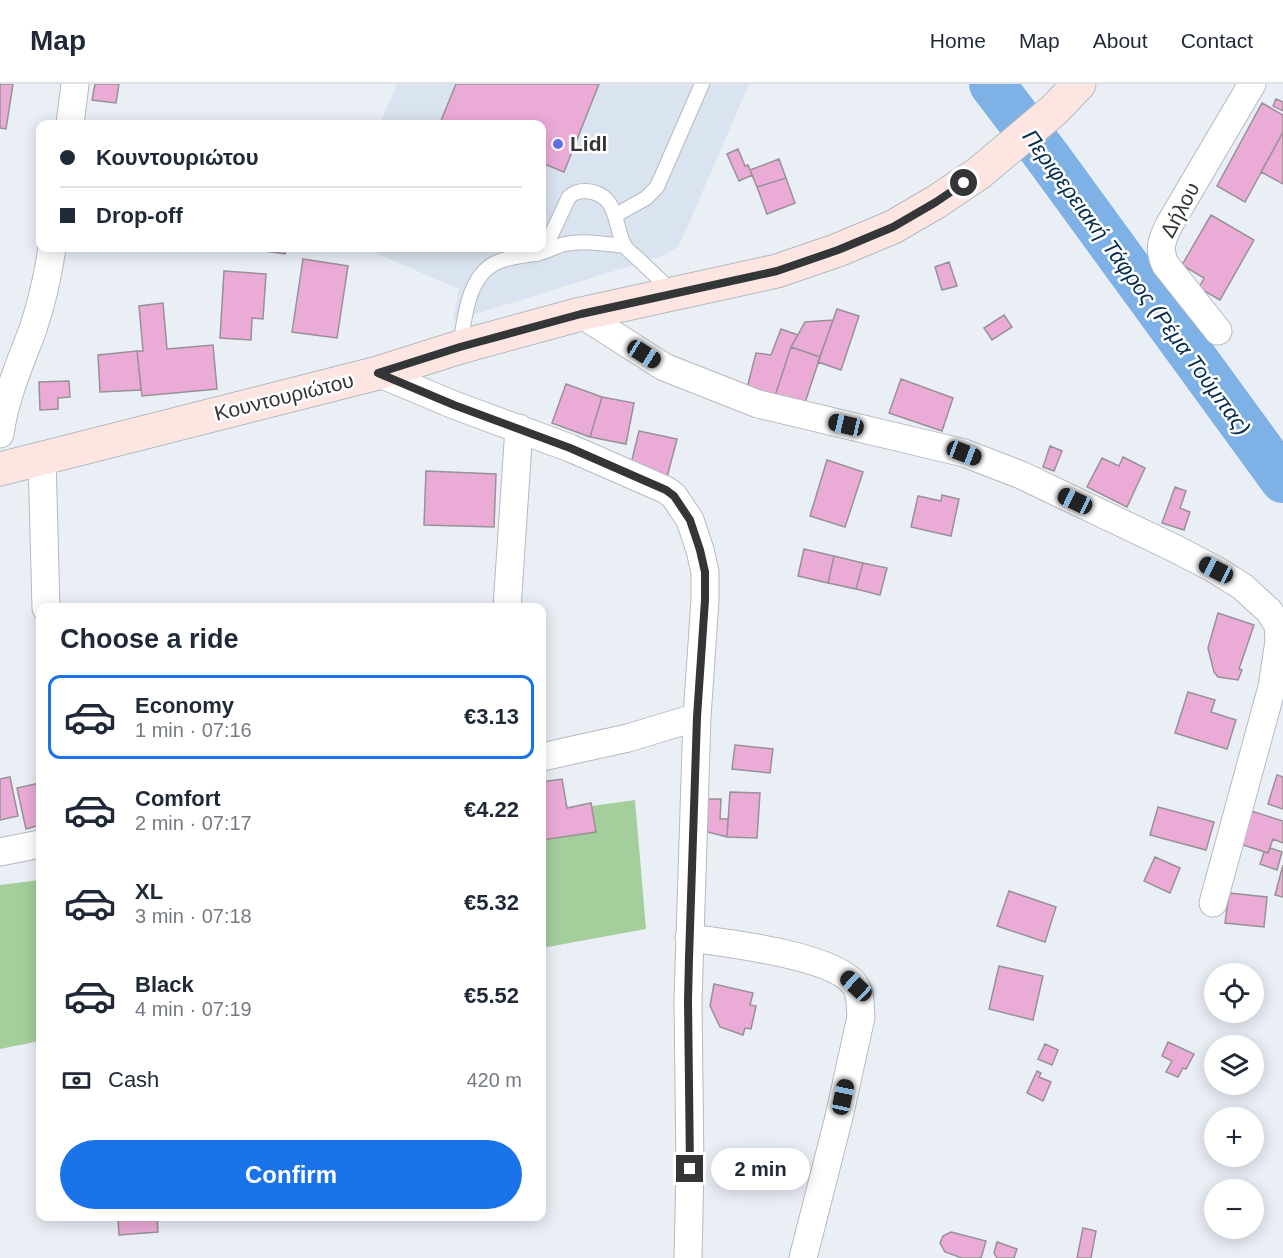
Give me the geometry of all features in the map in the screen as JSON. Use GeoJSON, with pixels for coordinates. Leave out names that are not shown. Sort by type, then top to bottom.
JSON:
{"type":"FeatureCollection","features":[{"type":"Feature","properties":{"kind":"main road","name":"Κουντουριώτου"},"geometry":{"type":"LineString","coordinates":[[0,470],[378,373],[460,347],[581,314],[777,271],[838,250],[893,227],[979,173],[1054,110],[1079,84]]}},
{"type":"Feature","properties":{"kind":"street"},"geometry":{"type":"LineString","coordinates":[[70,120],[75,84]]}},
{"type":"Feature","properties":{"kind":"street","name":"Δήλου"},"geometry":{"type":"LineString","coordinates":[[1218,331],[1165,264],[1161,253],[1162,240],[1252,84]]}},
{"type":"Feature","properties":{"kind":"street"},"geometry":{"type":"LineString","coordinates":[[0,435],[12,385],[44,294],[51,252]]}},
{"type":"Feature","properties":{"kind":"street"},"geometry":{"type":"LineString","coordinates":[[581,314],[664,367],[758,404],[964,453],[1021,475],[1216,570],[1243,587],[1269,611],[1278,625],[1279,633],[1272,687],[1213,903]]}},
{"type":"Feature","properties":{"kind":"street"},"geometry":{"type":"LineString","coordinates":[[378,373],[454,405],[570,448],[666,490],[683,507],[690,520],[705,572],[705,600],[697,717],[689,938],[688,1258]]}},
{"type":"Feature","properties":{"kind":"street"},"geometry":{"type":"LineString","coordinates":[[507,603],[519,429]]}},
{"type":"Feature","properties":{"kind":"street"},"geometry":{"type":"LineString","coordinates":[[42,459],[46,603]]}},
{"type":"Feature","properties":{"kind":"street"},"geometry":{"type":"LineString","coordinates":[[546,756],[628,738],[697,717]]}},
{"type":"Feature","properties":{"kind":"street"},"geometry":{"type":"LineString","coordinates":[[0,852],[36,845]]}},
{"type":"Feature","properties":{"kind":"street"},"geometry":{"type":"LineString","coordinates":[[689,938],[768,950],[810,961],[842,972],[856,986],[861,1017],[839,1117],[802,1258]]}},
{"type":"Feature","properties":{"kind":"lane"},"geometry":{"type":"LineString","coordinates":[[616,215],[646,198],[657,187],[702,84]]}},
{"type":"Feature","properties":{"kind":"lane"},"geometry":{"type":"LineString","coordinates":[[546,242],[569,197],[574,192],[592,192],[609,202],[616,215],[625,246],[673,293]]}},
{"type":"Feature","properties":{"kind":"lane"},"geometry":{"type":"LineString","coordinates":[[546,251],[564,244],[582,242],[625,246]]}},
{"type":"Feature","properties":{"kind":"lane"},"geometry":{"type":"LineString","coordinates":[[460,347],[468,300],[476,283],[487,268],[501,260],[542,252]]}},
{"type":"Feature","properties":{"kind":"shaded area"},"geometry":{"type":"Polygon","coordinates":[[[397,84],[749,84],[679,246],[665,255],[453,321],[459,289],[373,252],[546,252],[546,120],[382,120],[397,84]]]}},
{"type":"Feature","properties":{"kind":"green space"},"geometry":{"type":"Polygon","coordinates":[[[635,800],[646,929],[546,947],[546,812],[635,800]]]}},
{"type":"Feature","properties":{"kind":"green space"},"geometry":{"type":"Polygon","coordinates":[[[36,880],[36,1042],[0,1049],[0,885],[36,880]]]}},
{"type":"Feature","properties":{"kind":"building"},"geometry":{"type":"Polygon","coordinates":[[[0,84],[13,84],[6,129],[0,128],[0,84]]]}},
{"type":"Feature","properties":{"kind":"building"},"geometry":{"type":"Polygon","coordinates":[[[95,84],[119,84],[116,103],[92,100],[95,84]]]}},
{"type":"Feature","properties":{"kind":"building","name":"Lidl"},"geometry":{"type":"Polygon","coordinates":[[[456,84],[599,84],[564,172],[546,165],[546,120],[441,120],[456,84]]]}},
{"type":"Feature","properties":{"kind":"building"},"geometry":{"type":"Polygon","coordinates":[[[1276,99],[1283,102],[1283,111],[1273,106],[1276,99]]]}},
{"type":"Feature","properties":{"kind":"building"},"geometry":{"type":"Polygon","coordinates":[[[1262,103],[1283,115],[1283,132],[1245,202],[1217,186],[1262,103]]]}},
{"type":"Feature","properties":{"kind":"building"},"geometry":{"type":"Polygon","coordinates":[[[1283,132],[1283,184],[1261,172],[1283,132]]]}},
{"type":"Feature","properties":{"kind":"building"},"geometry":{"type":"Polygon","coordinates":[[[738,149],[745,166],[748,165],[752,175],[739,181],[727,154],[738,149]]]}},
{"type":"Feature","properties":{"kind":"building"},"geometry":{"type":"Polygon","coordinates":[[[779,159],[786,178],[757,187],[750,170],[779,159]]]}},
{"type":"Feature","properties":{"kind":"building"},"geometry":{"type":"Polygon","coordinates":[[[786,178],[795,203],[767,214],[757,187],[786,178]]]}},
{"type":"Feature","properties":{"kind":"building"},"geometry":{"type":"Polygon","coordinates":[[[1211,215],[1254,240],[1220,300],[1199,288],[1204,278],[1182,265],[1211,215]]]}},
{"type":"Feature","properties":{"kind":"building"},"geometry":{"type":"Polygon","coordinates":[[[303,259],[348,266],[337,338],[292,332],[303,259]]]}},
{"type":"Feature","properties":{"kind":"building"},"geometry":{"type":"Polygon","coordinates":[[[949,262],[957,286],[942,290],[935,267],[949,262]]]}},
{"type":"Feature","properties":{"kind":"building"},"geometry":{"type":"Polygon","coordinates":[[[224,271],[266,274],[263,319],[252,318],[251,340],[220,338],[224,271]]]}},
{"type":"Feature","properties":{"kind":"building"},"geometry":{"type":"Polygon","coordinates":[[[163,303],[167,349],[213,345],[217,389],[142,396],[137,351],[143,351],[139,306],[163,303]]]}},
{"type":"Feature","properties":{"kind":"building"},"geometry":{"type":"Polygon","coordinates":[[[837,309],[859,316],[841,370],[818,362],[837,309]]]}},
{"type":"Feature","properties":{"kind":"building"},"geometry":{"type":"Polygon","coordinates":[[[1004,315],[1012,327],[992,340],[984,328],[1004,315]]]}},
{"type":"Feature","properties":{"kind":"building"},"geometry":{"type":"Polygon","coordinates":[[[833,320],[820,357],[791,347],[805,322],[833,320]]]}},
{"type":"Feature","properties":{"kind":"building"},"geometry":{"type":"Polygon","coordinates":[[[781,329],[798,335],[791,347],[773,402],[746,392],[756,353],[771,355],[781,329]]]}},
{"type":"Feature","properties":{"kind":"building"},"geometry":{"type":"Polygon","coordinates":[[[791,347],[820,357],[802,412],[773,402],[791,347]]]}},
{"type":"Feature","properties":{"kind":"building"},"geometry":{"type":"Polygon","coordinates":[[[137,351],[141,390],[100,392],[98,355],[137,351]]]}},
{"type":"Feature","properties":{"kind":"building"},"geometry":{"type":"Polygon","coordinates":[[[901,379],[953,398],[942,431],[889,413],[901,379]]]}},
{"type":"Feature","properties":{"kind":"building"},"geometry":{"type":"Polygon","coordinates":[[[69,381],[70,397],[58,398],[58,409],[40,410],[39,382],[69,381]]]}},
{"type":"Feature","properties":{"kind":"building"},"geometry":{"type":"Polygon","coordinates":[[[566,384],[602,397],[590,437],[552,423],[566,384]]]}},
{"type":"Feature","properties":{"kind":"building"},"geometry":{"type":"Polygon","coordinates":[[[602,397],[634,403],[626,444],[590,437],[602,397]]]}},
{"type":"Feature","properties":{"kind":"building"},"geometry":{"type":"Polygon","coordinates":[[[639,431],[677,439],[666,481],[629,472],[639,431]]]}},
{"type":"Feature","properties":{"kind":"building"},"geometry":{"type":"Polygon","coordinates":[[[1050,446],[1062,451],[1054,471],[1043,467],[1050,446]]]}},
{"type":"Feature","properties":{"kind":"building"},"geometry":{"type":"Polygon","coordinates":[[[1123,457],[1145,468],[1127,507],[1087,487],[1102,458],[1119,466],[1123,457]]]}},
{"type":"Feature","properties":{"kind":"building"},"geometry":{"type":"Polygon","coordinates":[[[827,460],[863,472],[845,527],[810,516],[827,460]]]}},
{"type":"Feature","properties":{"kind":"building"},"geometry":{"type":"Polygon","coordinates":[[[426,471],[496,474],[494,527],[424,525],[426,471]]]}},
{"type":"Feature","properties":{"kind":"building"},"geometry":{"type":"Polygon","coordinates":[[[1175,487],[1186,491],[1180,508],[1190,512],[1184,530],[1162,523],[1175,487]]]}},
{"type":"Feature","properties":{"kind":"building"},"geometry":{"type":"Polygon","coordinates":[[[942,495],[959,499],[951,536],[911,527],[918,496],[941,501],[942,495]]]}},
{"type":"Feature","properties":{"kind":"building"},"geometry":{"type":"Polygon","coordinates":[[[804,549],[834,556],[828,583],[798,576],[804,549]]]}},
{"type":"Feature","properties":{"kind":"building"},"geometry":{"type":"Polygon","coordinates":[[[834,556],[863,563],[856,589],[828,583],[834,556]]]}},
{"type":"Feature","properties":{"kind":"building"},"geometry":{"type":"Polygon","coordinates":[[[863,563],[887,568],[880,595],[856,589],[863,563]]]}},
{"type":"Feature","properties":{"kind":"building"},"geometry":{"type":"Polygon","coordinates":[[[1218,613],[1254,625],[1239,669],[1242,670],[1238,680],[1218,677],[1214,672],[1208,648],[1218,613]]]}},
{"type":"Feature","properties":{"kind":"building"},"geometry":{"type":"Polygon","coordinates":[[[1188,692],[1215,700],[1211,712],[1236,720],[1227,749],[1175,733],[1188,692]]]}},
{"type":"Feature","properties":{"kind":"building"},"geometry":{"type":"Polygon","coordinates":[[[735,745],[773,749],[770,773],[732,769],[735,745]]]}},
{"type":"Feature","properties":{"kind":"building"},"geometry":{"type":"Polygon","coordinates":[[[1277,775],[1283,777],[1283,809],[1268,804],[1277,775]]]}},
{"type":"Feature","properties":{"kind":"building"},"geometry":{"type":"Polygon","coordinates":[[[10,777],[18,816],[0,820],[0,779],[10,777]]]}},
{"type":"Feature","properties":{"kind":"building"},"geometry":{"type":"Polygon","coordinates":[[[562,779],[567,808],[591,803],[596,832],[546,839],[546,781],[562,779]]]}},
{"type":"Feature","properties":{"kind":"building"},"geometry":{"type":"Polygon","coordinates":[[[36,784],[36,826],[26,829],[17,788],[36,784]]]}},
{"type":"Feature","properties":{"kind":"building"},"geometry":{"type":"Polygon","coordinates":[[[730,792],[760,793],[757,838],[727,837],[730,792]]]}},
{"type":"Feature","properties":{"kind":"building"},"geometry":{"type":"Polygon","coordinates":[[[706,799],[721,799],[720,819],[728,819],[727,837],[704,831],[706,799]]]}},
{"type":"Feature","properties":{"kind":"building"},"geometry":{"type":"Polygon","coordinates":[[[1158,807],[1214,822],[1206,850],[1150,835],[1158,807]]]}},
{"type":"Feature","properties":{"kind":"building"},"geometry":{"type":"Polygon","coordinates":[[[1251,811],[1283,821],[1283,843],[1273,839],[1268,853],[1240,844],[1251,811]]]}},
{"type":"Feature","properties":{"kind":"building"},"geometry":{"type":"Polygon","coordinates":[[[1270,848],[1282,852],[1277,870],[1260,864],[1264,852],[1268,853],[1270,848]]]}},
{"type":"Feature","properties":{"kind":"building"},"geometry":{"type":"Polygon","coordinates":[[[1155,857],[1180,868],[1170,893],[1144,881],[1155,857]]]}},
{"type":"Feature","properties":{"kind":"building"},"geometry":{"type":"Polygon","coordinates":[[[1283,865],[1283,897],[1275,895],[1283,865]]]}},
{"type":"Feature","properties":{"kind":"building"},"geometry":{"type":"Polygon","coordinates":[[[1009,891],[1056,907],[1045,942],[997,926],[1009,891]]]}},
{"type":"Feature","properties":{"kind":"building"},"geometry":{"type":"Polygon","coordinates":[[[1229,893],[1267,897],[1264,927],[1225,923],[1229,893]]]}},
{"type":"Feature","properties":{"kind":"building"},"geometry":{"type":"Polygon","coordinates":[[[999,966],[1043,976],[1033,1020],[989,1009],[999,966]]]}},
{"type":"Feature","properties":{"kind":"building"},"geometry":{"type":"Polygon","coordinates":[[[714,984],[753,993],[750,1005],[756,1006],[751,1029],[745,1028],[743,1035],[720,1027],[710,1006],[714,984]]]}},
{"type":"Feature","properties":{"kind":"building"},"geometry":{"type":"Polygon","coordinates":[[[1168,1042],[1194,1054],[1186,1069],[1183,1068],[1178,1077],[1166,1072],[1172,1061],[1162,1056],[1168,1042]]]}},
{"type":"Feature","properties":{"kind":"building"},"geometry":{"type":"Polygon","coordinates":[[[1045,1044],[1058,1050],[1052,1065],[1038,1059],[1045,1044]]]}},
{"type":"Feature","properties":{"kind":"building"},"geometry":{"type":"Polygon","coordinates":[[[1037,1071],[1041,1073],[1039,1077],[1051,1082],[1043,1101],[1027,1093],[1037,1071]]]}},
{"type":"Feature","properties":{"kind":"building"},"geometry":{"type":"Polygon","coordinates":[[[118,1221],[157,1221],[158,1232],[119,1235],[118,1221]]]}},
{"type":"Feature","properties":{"kind":"building"},"geometry":{"type":"Polygon","coordinates":[[[1083,1228],[1096,1231],[1091,1258],[1077,1258],[1083,1228]]]}},
{"type":"Feature","properties":{"kind":"building"},"geometry":{"type":"Polygon","coordinates":[[[951,1232],[986,1241],[981,1258],[962,1258],[945,1252],[940,1243],[943,1236],[951,1232]]]}},
{"type":"Feature","properties":{"kind":"building"},"geometry":{"type":"Polygon","coordinates":[[[997,1242],[1017,1249],[1014,1258],[997,1258],[994,1253],[997,1242]]]}},
{"type":"Feature","properties":{"kind":"waterway","name":"Περιφερειακή Τάφρος (Ρέμα Τούμπας)"},"geometry":{"type":"LineString","coordinates":[[992,84],[1283,480]]}},
{"type":"Feature","properties":{"kind":"place","name":"Lidl"},"geometry":{"type":"Point","coordinates":[558,144]}},
{"type":"Feature","properties":{"kind":"route"},"geometry":{"type":"LineString","coordinates":[[690,1169],[689,958],[697,717],[705,572],[690,520],[683,507],[666,490],[570,448],[454,405],[378,373],[460,347],[581,314],[777,271],[838,250],[893,227],[964,183]]}}]}
